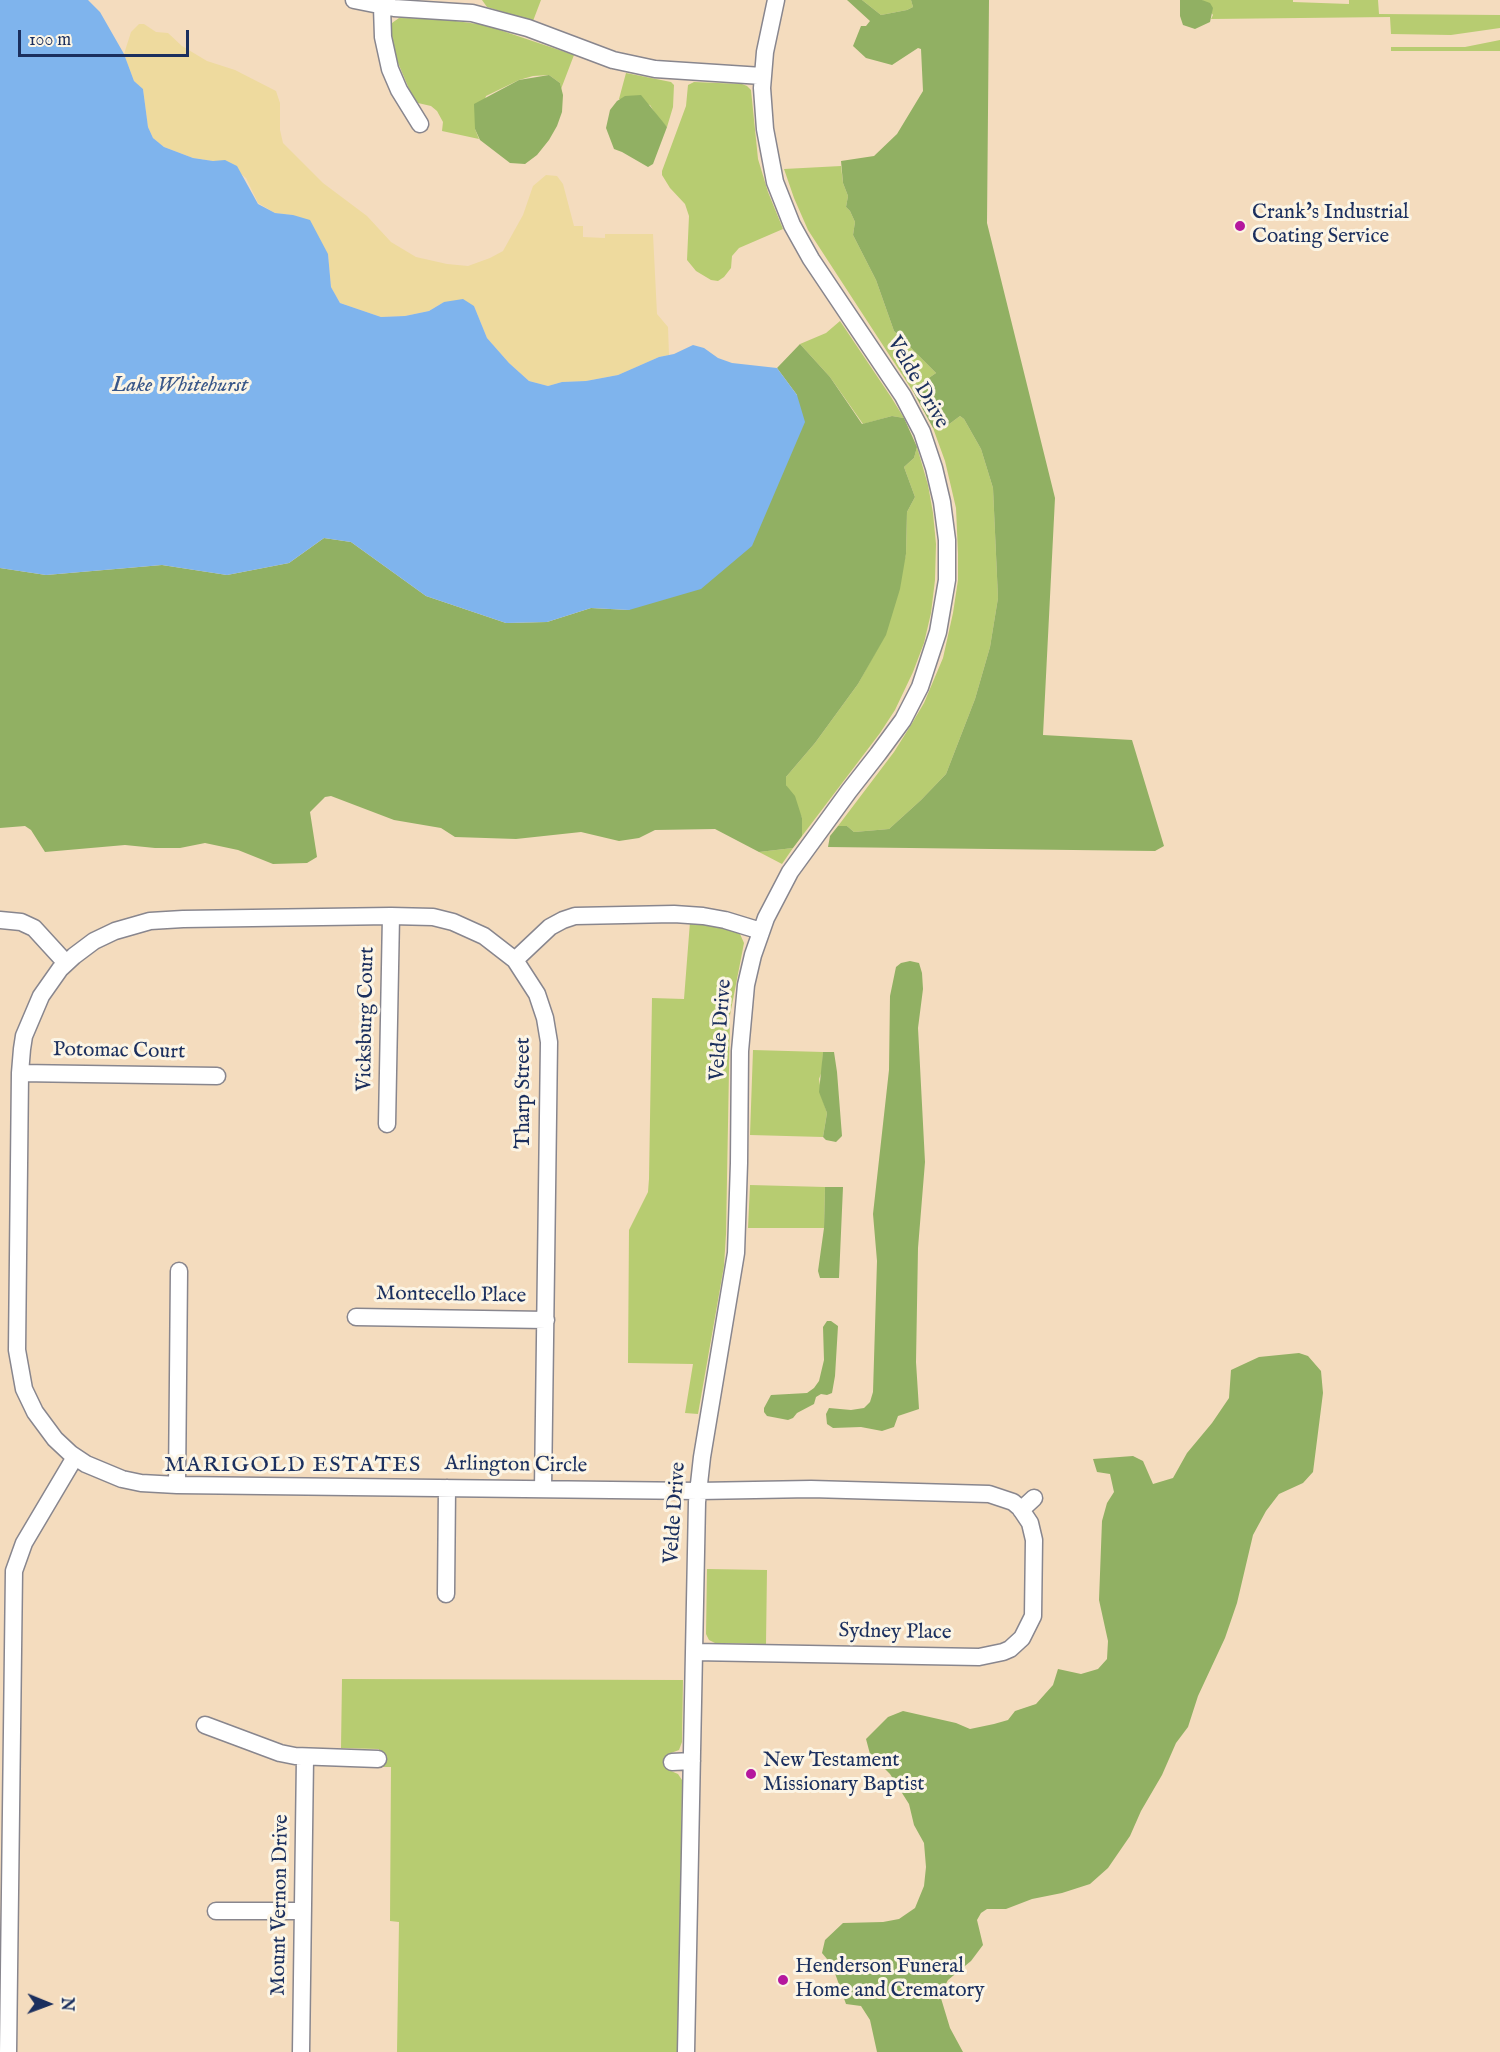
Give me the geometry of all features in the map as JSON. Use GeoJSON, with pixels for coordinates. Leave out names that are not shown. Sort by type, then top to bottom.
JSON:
{"type":"FeatureCollection","features":[{"type":"Feature","properties":{"kind":"street"},"geometry":{"type":"LineString","coordinates":[[354,0],[382,6],[472,7],[627,64],[673,72],[762,76]]}},
{"type":"Feature","properties":{"kind":"street","name":"Velde Drive"},"geometry":{"type":"LineString","coordinates":[[686,2052],[698,1491],[736,1253],[742,1018],[749,968],[773,903],[790,872],[903,720],[927,668],[938,632],[945,598],[948,560],[942,502],[922,432],[903,396],[811,259],[792,225],[771,169],[762,99],[762,76],[776,0]]}},
{"type":"Feature","properties":{"kind":"street"},"geometry":{"type":"LineString","coordinates":[[382,6],[383,37],[390,69],[399,90],[420,124]]}},
{"type":"Feature","properties":{"kind":"street"},"geometry":{"type":"LineString","coordinates":[[515,960],[550,927],[575,916],[703,915],[761,932]]}},
{"type":"Feature","properties":{"kind":"street","name":"Tharp Street"},"geometry":{"type":"LineString","coordinates":[[66,963],[104,936],[150,921],[391,916],[422,916],[453,922],[484,936],[515,960],[537,994],[545,1018],[549,1042],[543,1489]]}},
{"type":"Feature","properties":{"kind":"street","name":"Vicksburg Court"},"geometry":{"type":"LineString","coordinates":[[387,1124],[391,916]]}},
{"type":"Feature","properties":{"kind":"street"},"geometry":{"type":"LineString","coordinates":[[0,920],[21,922],[34,928],[66,963]]}},
{"type":"Feature","properties":{"kind":"street","name":"Arlington Circle"},"geometry":{"type":"LineString","coordinates":[[66,963],[47,986],[31,1016],[24,1036],[9,1260],[17,1350],[24,1389],[41,1422],[75,1457],[96,1469],[122,1479],[141,1483],[177,1485],[698,1491],[811,1489],[989,1494],[1028,1504],[1033,1531],[1034,1572]]}},
{"type":"Feature","properties":{"kind":"street","name":"Potomac Court"},"geometry":{"type":"LineString","coordinates":[[20,1073],[217,1076]]}},
{"type":"Feature","properties":{"kind":"street"},"geometry":{"type":"LineString","coordinates":[[177,1485],[179,1271]]}},
{"type":"Feature","properties":{"kind":"street","name":"Montecello Place"},"geometry":{"type":"LineString","coordinates":[[356,1317],[546,1320]]}},
{"type":"Feature","properties":{"kind":"street"},"geometry":{"type":"LineString","coordinates":[[8,2052],[5,1864],[15,1563],[24,1543],[75,1457]]}},
{"type":"Feature","properties":{"kind":"street"},"geometry":{"type":"LineString","coordinates":[[446,1594],[447,1488]]}},
{"type":"Feature","properties":{"kind":"street","name":"Sydney Place"},"geometry":{"type":"LineString","coordinates":[[694,1652],[979,1657],[996,1655],[1017,1643],[1031,1622],[1034,1605],[1034,1572]]}},
{"type":"Feature","properties":{"kind":"street"},"geometry":{"type":"LineString","coordinates":[[205,1725],[280,1753],[305,1758],[378,1759]]}},
{"type":"Feature","properties":{"kind":"street","name":"Mount Vernon Drive"},"geometry":{"type":"LineString","coordinates":[[302,2052],[305,1758]]}},
{"type":"Feature","properties":{"kind":"street"},"geometry":{"type":"LineString","coordinates":[[672,1762],[692,1761]]}},
{"type":"Feature","properties":{"kind":"street"},"geometry":{"type":"LineString","coordinates":[[216,1911],[303,1911]]}},
{"type":"Feature","properties":{"kind":"green space"},"geometry":{"type":"Polygon","coordinates":[[[482,0],[541,0],[533,21],[487,7],[482,0]]]}},
{"type":"Feature","properties":{"kind":"green space"},"geometry":{"type":"Polygon","coordinates":[[[847,0],[862,0],[881,15],[913,7],[911,0],[989,0],[987,223],[1055,498],[1043,735],[1132,740],[1164,846],[1155,851],[828,847],[830,836],[838,826],[847,826],[854,832],[889,829],[946,774],[975,699],[990,647],[998,598],[993,488],[981,449],[960,416],[948,425],[933,428],[914,393],[923,382],[936,373],[894,331],[876,280],[853,235],[855,222],[846,207],[848,196],[843,183],[841,161],[874,156],[897,134],[923,91],[921,49],[918,48],[892,65],[866,58],[853,46],[861,26],[866,26],[870,21],[847,0]]]}},
{"type":"Feature","properties":{"kind":"green space"},"geometry":{"type":"Polygon","coordinates":[[[862,0],[911,0],[913,7],[881,15],[862,0]]]}},
{"type":"Feature","properties":{"kind":"green space"},"geometry":{"type":"Polygon","coordinates":[[[1180,0],[1202,0],[1210,3],[1213,8],[1210,22],[1195,29],[1183,25],[1180,16],[1180,0]]]}},
{"type":"Feature","properties":{"kind":"green space"},"geometry":{"type":"Polygon","coordinates":[[[1202,0],[1293,0],[1293,2],[1349,4],[1349,0],[1378,0],[1379,14],[1500,15],[1500,28],[1451,35],[1391,34],[1390,17],[1211,19],[1213,15],[1202,0]]]}},
{"type":"Feature","properties":{"kind":"green space"},"geometry":{"type":"Polygon","coordinates":[[[399,18],[441,19],[485,25],[574,55],[561,89],[560,83],[549,75],[533,76],[519,80],[486,96],[475,129],[479,139],[442,131],[443,122],[437,111],[431,106],[418,103],[412,96],[396,58],[392,36],[392,23],[399,18]]]}},
{"type":"Feature","properties":{"kind":"green space"},"geometry":{"type":"Polygon","coordinates":[[[1500,40],[1500,51],[1391,51],[1391,47],[1465,47],[1500,40]]]}},
{"type":"Feature","properties":{"kind":"green space"},"geometry":{"type":"Polygon","coordinates":[[[626,73],[671,82],[674,85],[673,107],[667,127],[650,105],[619,99],[626,73]]]}},
{"type":"Feature","properties":{"kind":"green space"},"geometry":{"type":"Polygon","coordinates":[[[549,75],[560,83],[563,95],[562,112],[557,126],[537,155],[525,164],[510,163],[480,140],[475,129],[474,104],[519,80],[549,75]]]}},
{"type":"Feature","properties":{"kind":"green space"},"geometry":{"type":"Polygon","coordinates":[[[694,82],[742,84],[751,90],[758,159],[783,229],[739,248],[732,256],[731,268],[718,281],[711,280],[696,271],[687,260],[689,216],[685,204],[670,188],[662,175],[686,106],[688,85],[694,82]]]}},
{"type":"Feature","properties":{"kind":"green space"},"geometry":{"type":"Polygon","coordinates":[[[641,95],[667,127],[653,164],[648,167],[614,149],[606,128],[610,110],[617,101],[625,96],[641,95]]]}},
{"type":"Feature","properties":{"kind":"green space"},"geometry":{"type":"Polygon","coordinates":[[[841,166],[843,183],[848,196],[846,207],[855,222],[853,235],[876,280],[894,331],[936,373],[923,382],[914,393],[808,230],[784,169],[841,166]]]}},
{"type":"Feature","properties":{"kind":"green space"},"geometry":{"type":"Polygon","coordinates":[[[840,321],[904,418],[892,416],[863,424],[830,377],[800,344],[826,333],[840,321]]]}},
{"type":"Feature","properties":{"kind":"green space"},"geometry":{"type":"Polygon","coordinates":[[[800,344],[830,377],[862,424],[892,416],[904,418],[917,447],[914,458],[904,467],[915,497],[907,512],[906,554],[900,589],[886,635],[858,684],[815,743],[786,777],[786,785],[795,796],[802,818],[802,836],[793,848],[759,852],[715,829],[655,830],[639,838],[619,841],[581,832],[516,839],[455,837],[441,828],[394,820],[331,796],[325,797],[310,812],[317,857],[307,863],[273,864],[238,850],[205,843],[180,848],[125,845],[45,852],[31,830],[25,826],[0,828],[0,568],[46,575],[162,565],[227,575],[289,563],[324,538],[351,542],[426,596],[506,623],[547,622],[591,608],[629,610],[797,395],[777,368],[800,344]]]}},
{"type":"Feature","properties":{"kind":"green space"},"geometry":{"type":"Polygon","coordinates":[[[960,416],[981,449],[993,488],[998,598],[990,647],[975,699],[946,774],[889,829],[854,832],[847,826],[838,826],[894,752],[911,725],[924,703],[943,658],[958,580],[956,508],[945,461],[933,428],[948,425],[960,416]]]}},
{"type":"Feature","properties":{"kind":"green space"},"geometry":{"type":"Polygon","coordinates":[[[917,447],[928,485],[936,544],[931,613],[924,643],[895,710],[802,836],[802,818],[786,785],[786,777],[815,743],[858,684],[885,635],[906,554],[907,512],[915,497],[904,467],[914,458],[917,447]]]}},
{"type":"Feature","properties":{"kind":"green space"},"geometry":{"type":"Polygon","coordinates":[[[793,848],[782,864],[759,852],[793,848]]]}},
{"type":"Feature","properties":{"kind":"green space"},"geometry":{"type":"Polygon","coordinates":[[[690,922],[736,932],[740,934],[744,943],[730,1015],[724,1266],[698,1414],[685,1413],[693,1364],[628,1363],[629,1230],[648,1192],[649,1179],[652,998],[684,999],[690,922]]]}},
{"type":"Feature","properties":{"kind":"green space"},"geometry":{"type":"Polygon","coordinates":[[[910,961],[919,963],[923,989],[918,1028],[925,1162],[918,1248],[916,1362],[919,1409],[898,1416],[894,1427],[882,1431],[861,1427],[833,1428],[827,1424],[826,1414],[829,1408],[851,1410],[864,1408],[870,1402],[873,1392],[877,1261],[873,1214],[889,1070],[890,996],[896,967],[910,961]]]}},
{"type":"Feature","properties":{"kind":"green space"},"geometry":{"type":"Polygon","coordinates":[[[753,1050],[823,1052],[819,1079],[827,1113],[823,1137],[750,1135],[753,1050]]]}},
{"type":"Feature","properties":{"kind":"green space"},"geometry":{"type":"Polygon","coordinates":[[[823,1052],[834,1052],[837,1072],[842,1136],[836,1142],[823,1137],[827,1113],[819,1092],[823,1052]]]}},
{"type":"Feature","properties":{"kind":"green space"},"geometry":{"type":"Polygon","coordinates":[[[750,1185],[825,1187],[824,1228],[748,1228],[750,1185]]]}},
{"type":"Feature","properties":{"kind":"green space"},"geometry":{"type":"Polygon","coordinates":[[[825,1187],[843,1187],[839,1278],[820,1278],[818,1271],[824,1228],[825,1187]]]}},
{"type":"Feature","properties":{"kind":"green space"},"geometry":{"type":"Polygon","coordinates":[[[827,1321],[838,1326],[832,1393],[816,1397],[814,1404],[788,1420],[767,1416],[764,1408],[771,1395],[807,1393],[819,1381],[824,1360],[823,1327],[827,1321]]]}},
{"type":"Feature","properties":{"kind":"green space"},"geometry":{"type":"Polygon","coordinates":[[[1299,1353],[1308,1356],[1321,1371],[1323,1393],[1313,1472],[1303,1483],[1279,1494],[1266,1511],[1253,1535],[1237,1603],[1225,1638],[1198,1696],[1188,1727],[1176,1743],[1130,1836],[1108,1868],[1090,1884],[1032,1899],[1006,1909],[987,1909],[981,1913],[977,1920],[983,1945],[971,1961],[948,1980],[940,1995],[950,2028],[963,2052],[877,2052],[870,2020],[861,2006],[846,2004],[832,1965],[822,1953],[825,1940],[843,1923],[883,1922],[899,1919],[915,1908],[924,1886],[926,1867],[924,1843],[914,1825],[909,1804],[890,1774],[870,1754],[866,1739],[888,1717],[903,1711],[956,1723],[970,1729],[1008,1720],[1015,1711],[1036,1704],[1053,1685],[1058,1669],[1081,1674],[1098,1669],[1107,1659],[1108,1641],[1099,1600],[1102,1521],[1107,1503],[1114,1492],[1110,1474],[1097,1472],[1093,1459],[1133,1456],[1143,1461],[1153,1484],[1173,1478],[1187,1453],[1229,1398],[1231,1370],[1259,1357],[1299,1353]]]}},
{"type":"Feature","properties":{"kind":"green space"},"geometry":{"type":"Polygon","coordinates":[[[707,1569],[767,1570],[766,1644],[715,1643],[709,1640],[706,1634],[707,1569]]]}},
{"type":"Feature","properties":{"kind":"green space"},"geometry":{"type":"Polygon","coordinates":[[[342,1679],[683,1680],[682,1742],[679,1750],[671,1753],[671,1771],[678,1774],[682,1780],[679,2052],[397,2052],[399,1922],[390,1921],[391,1767],[379,1767],[379,1749],[341,1748],[342,1679]]]}},
{"type":"Feature","properties":{"kind":"sand"},"geometry":{"type":"Polygon","coordinates":[[[139,24],[144,24],[156,32],[168,33],[182,46],[207,61],[235,70],[276,91],[280,103],[280,130],[283,143],[323,183],[367,216],[391,242],[416,257],[468,266],[503,251],[523,215],[533,186],[546,175],[557,176],[563,184],[574,226],[583,226],[583,237],[605,238],[605,234],[653,234],[657,314],[668,327],[669,355],[618,375],[548,386],[529,381],[509,363],[487,338],[474,306],[444,302],[429,311],[405,316],[381,317],[340,303],[331,287],[328,254],[293,215],[275,213],[258,203],[246,178],[225,161],[193,158],[164,147],[153,138],[148,127],[143,89],[134,81],[124,54],[131,32],[139,24]]]}},
{"type":"Feature","properties":{"kind":"water","name":"Lake Whitehurst"},"geometry":{"type":"Polygon","coordinates":[[[0,0],[88,0],[100,12],[124,54],[134,81],[143,89],[148,127],[153,138],[164,147],[193,158],[225,160],[237,166],[258,204],[275,213],[310,220],[328,254],[331,287],[340,303],[381,317],[405,316],[429,311],[444,302],[463,299],[474,306],[487,338],[509,363],[529,381],[548,386],[618,375],[693,345],[704,348],[718,358],[732,363],[777,368],[797,395],[805,422],[752,546],[701,589],[629,610],[591,608],[547,622],[506,623],[426,596],[351,542],[324,538],[289,563],[227,575],[162,565],[46,575],[0,568],[0,0]]]}},
{"type":"Feature","properties":{"kind":"place","name":"Crank's Industrial Coating Service"},"geometry":{"type":"Point","coordinates":[1240,226]}},
{"type":"Feature","properties":{"kind":"place","name":"New Testament Missionary Baptist"},"geometry":{"type":"Point","coordinates":[751,1774]}},
{"type":"Feature","properties":{"kind":"place","name":"Henderson Funeral Home and Crematory"},"geometry":{"type":"Point","coordinates":[783,1980]}},
{"type":"Feature","properties":{"kind":"district","name":"MARIGOLD ESTATES"},"geometry":{"type":"Point","coordinates":[293,1466]}}]}
